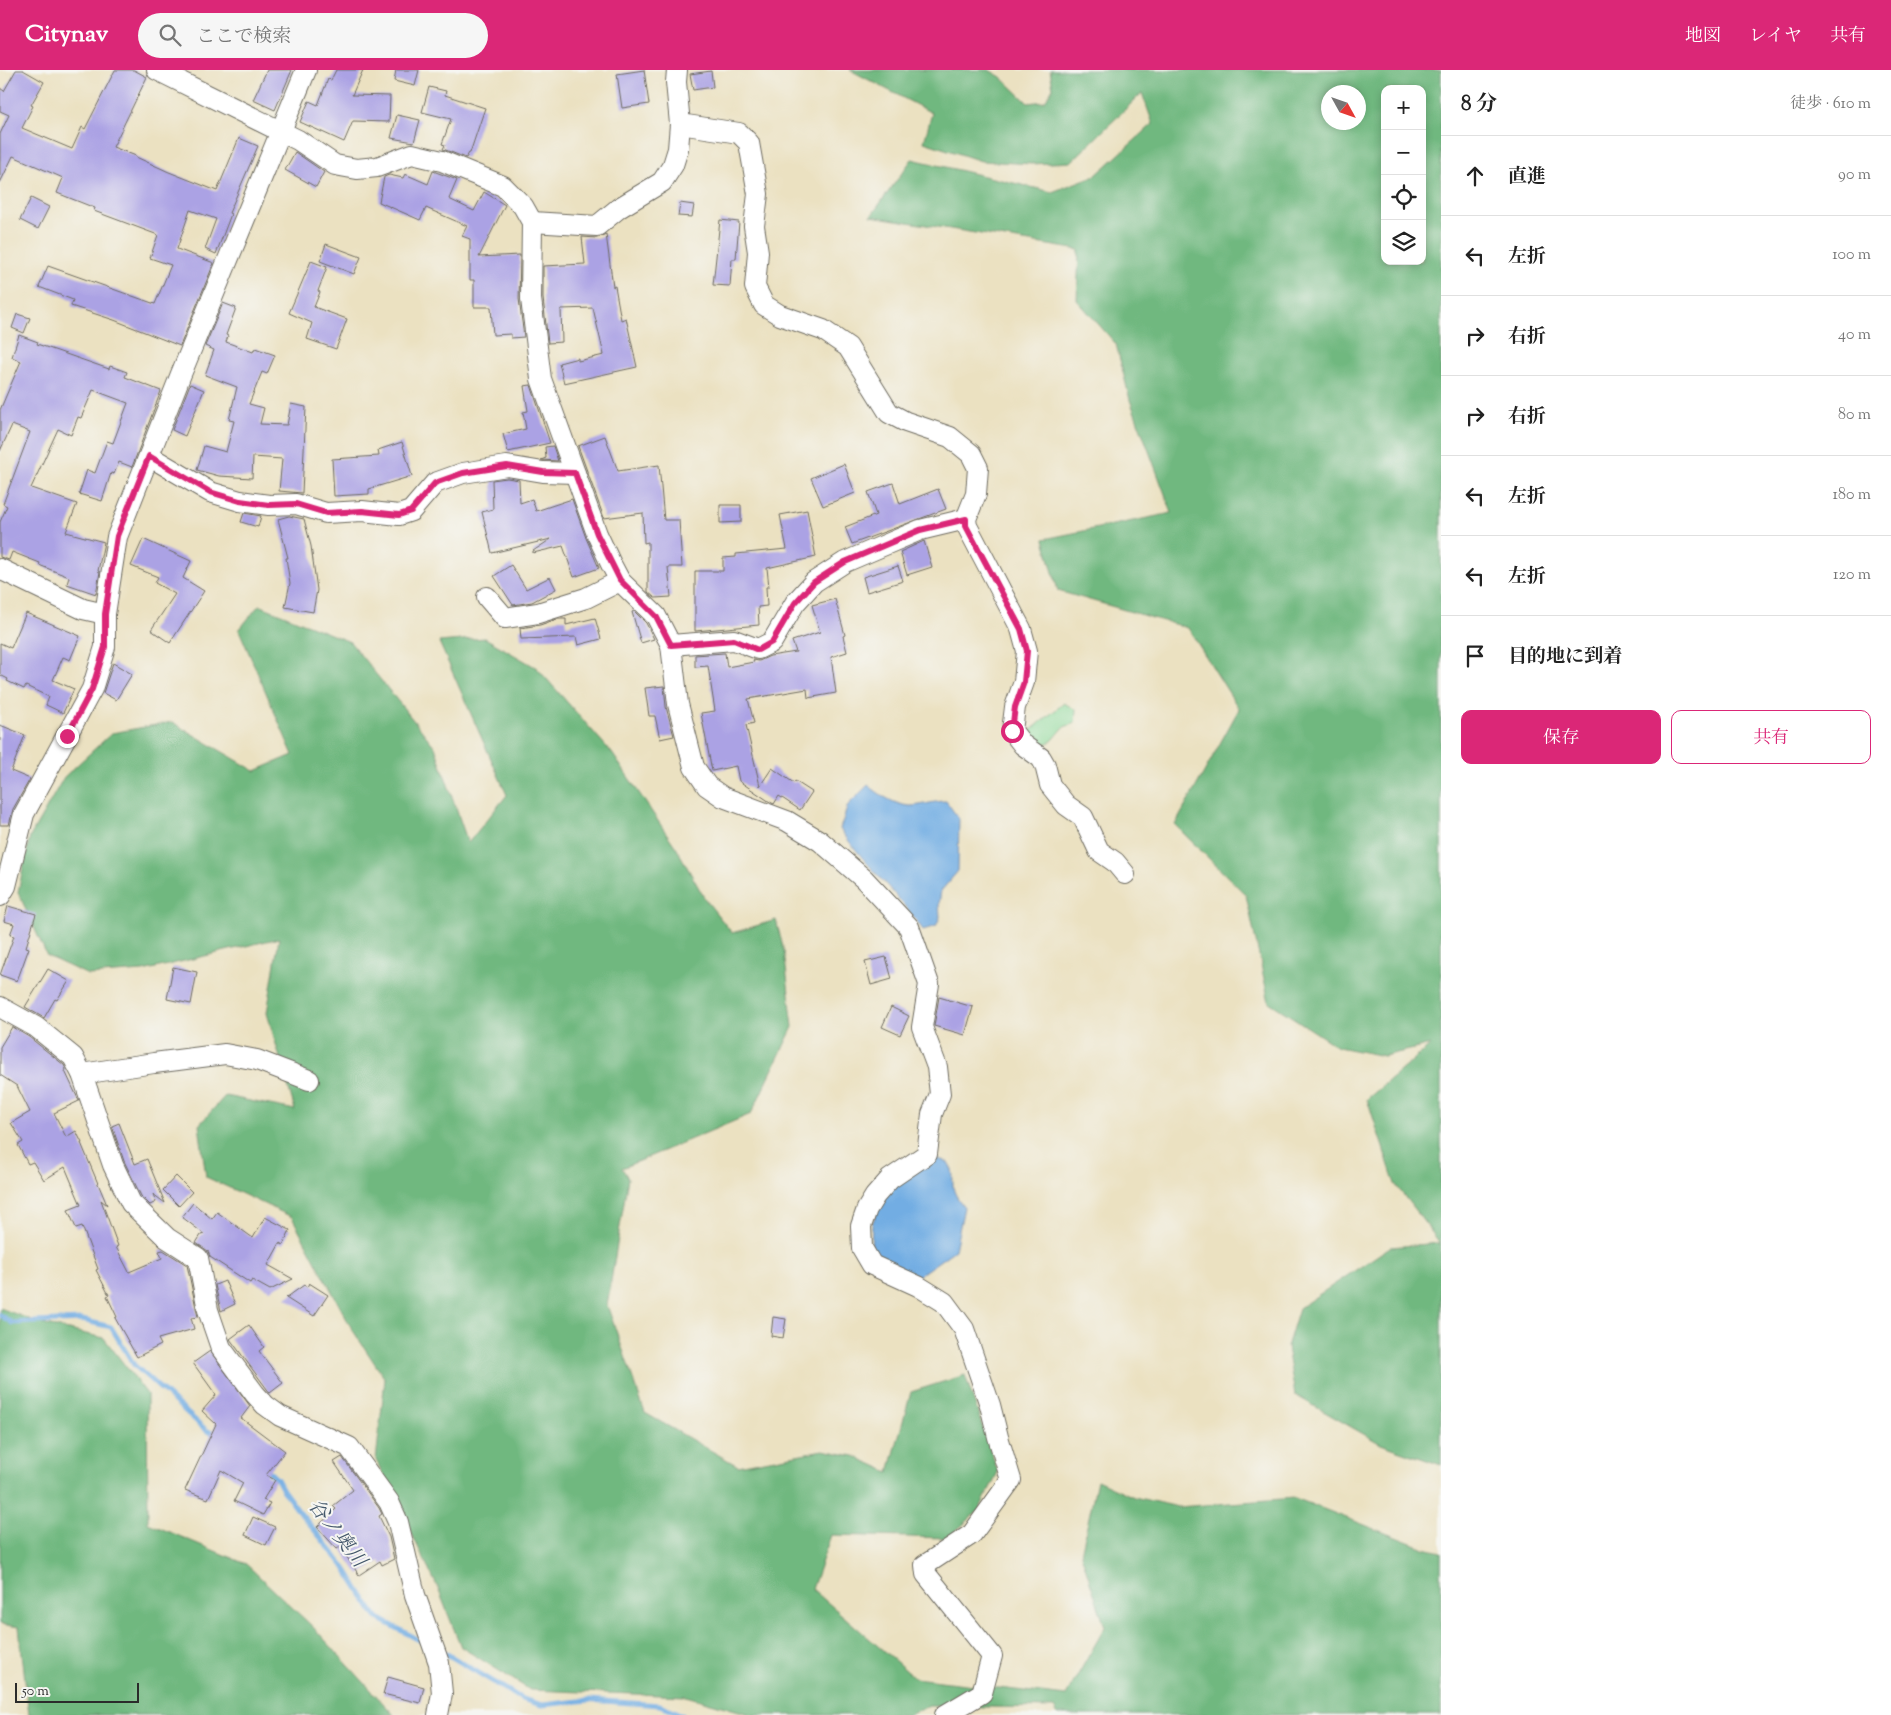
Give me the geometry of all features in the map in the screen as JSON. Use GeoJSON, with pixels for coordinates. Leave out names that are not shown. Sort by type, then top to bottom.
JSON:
{"type":"FeatureCollection","features":[{"type":"Feature","properties":{"kind":"street"},"geometry":{"type":"LineString","coordinates":[[157,70],[280,133],[298,140],[335,165],[357,169],[377,167],[412,154],[442,161],[503,186],[523,206],[532,222],[530,299],[541,379],[597,534],[620,580],[656,616],[671,645],[678,704],[694,767],[707,786],[723,797],[787,821],[820,842],[864,878],[909,927],[929,984],[922,1026],[937,1067],[940,1094],[932,1114],[927,1154],[890,1179],[874,1196],[866,1209],[861,1226],[862,1248],[872,1265],[918,1286],[944,1302],[964,1329],[990,1405],[1011,1480],[972,1534],[925,1565],[926,1574],[992,1656],[982,1694],[945,1715]]}},
{"type":"Feature","properties":{"kind":"street"},"geometry":{"type":"LineString","coordinates":[[0,896],[6,886],[24,814],[92,689],[105,647],[105,614],[117,536],[306,70]]}},
{"type":"Feature","properties":{"kind":"street"},"geometry":{"type":"LineString","coordinates":[[532,222],[597,226],[619,208],[662,182],[673,165],[678,149],[680,124],[676,82],[677,70]]}},
{"type":"Feature","properties":{"kind":"street"},"geometry":{"type":"LineString","coordinates":[[680,124],[739,133],[749,143],[758,194],[754,226],[758,252],[755,286],[764,305],[780,315],[823,330],[848,347],[890,413],[906,422],[950,437],[971,454],[978,468],[976,494],[966,519],[966,526],[1021,629],[1027,651],[1024,682],[1015,707],[1012,731],[1023,745],[1041,758],[1045,765],[1050,785],[1066,805],[1084,817],[1099,851],[1114,862],[1125,874]]}},
{"type":"Feature","properties":{"kind":"street"},"geometry":{"type":"LineString","coordinates":[[149,456],[210,492],[240,501],[269,505],[296,504],[326,513],[362,511],[399,515],[411,511],[435,483],[472,472],[507,466],[543,472],[575,473]]}},
{"type":"Feature","properties":{"kind":"street"},"geometry":{"type":"LineString","coordinates":[[671,645],[734,640],[758,650],[772,642],[795,603],[814,582],[845,562],[920,530],[966,519]]}},
{"type":"Feature","properties":{"kind":"street"},"geometry":{"type":"LineString","coordinates":[[0,569],[83,609],[105,614]]}},
{"type":"Feature","properties":{"kind":"street"},"geometry":{"type":"LineString","coordinates":[[487,597],[504,618],[538,613],[586,598],[620,580]]}},
{"type":"Feature","properties":{"kind":"street"},"geometry":{"type":"LineString","coordinates":[[0,1008],[36,1027],[73,1057],[82,1074],[113,1165],[131,1203],[167,1238],[198,1258],[208,1310],[221,1348],[265,1405],[280,1416],[349,1447],[389,1502],[398,1522],[415,1595],[438,1663],[442,1694],[438,1715]]}},
{"type":"Feature","properties":{"kind":"street"},"geometry":{"type":"LineString","coordinates":[[82,1074],[225,1054],[258,1060],[309,1080]]}},
{"type":"Feature","properties":{"kind":"green space"},"geometry":{"type":"Polygon","coordinates":[[[850,70],[989,70],[1001,77],[1028,103],[1045,101],[1053,88],[1050,70],[1441,70],[1441,1465],[1381,1444],[1295,1395],[1287,1347],[1299,1308],[1390,1247],[1440,1243],[1395,1184],[1367,1099],[1431,1045],[1384,1056],[1338,1047],[1269,1002],[1246,895],[1175,825],[1239,709],[1188,628],[1058,591],[1044,539],[1172,513],[1130,400],[1116,344],[1077,300],[1079,250],[871,216],[912,159],[1052,192],[1096,175],[1153,124],[1142,93],[1071,162],[1032,164],[981,161],[924,142],[932,113],[850,70]]]}},
{"type":"Feature","properties":{"kind":"green space"},"geometry":{"type":"Polygon","coordinates":[[[259,605],[350,642],[435,747],[468,843],[507,795],[439,642],[485,638],[537,668],[612,753],[677,849],[705,899],[732,933],[776,920],[784,951],[793,1027],[751,1114],[622,1168],[628,1178],[607,1305],[645,1413],[738,1466],[823,1450],[854,1456],[889,1472],[911,1392],[965,1375],[998,1472],[978,1512],[947,1538],[831,1535],[812,1589],[915,1678],[1066,1696],[1105,1627],[1081,1554],[1097,1480],[1134,1497],[1178,1507],[1295,1498],[1424,1548],[1441,1552],[1441,1715],[1058,1715],[1054,1708],[926,1706],[910,1715],[753,1715],[686,1696],[530,1690],[461,1647],[437,1586],[376,1460],[385,1379],[352,1329],[292,1217],[206,1177],[199,1125],[225,1096],[295,1110],[267,1013],[279,938],[143,971],[88,975],[47,956],[18,892],[30,837],[64,777],[112,733],[172,722],[255,771],[293,755],[239,630],[259,605]]]}},
{"type":"Feature","properties":{"kind":"green space"},"geometry":{"type":"Polygon","coordinates":[[[1064,703],[1076,710],[1075,723],[1064,727],[1052,741],[1041,746],[1032,742],[1030,731],[1064,703]]]}},
{"type":"Feature","properties":{"kind":"green space"},"geometry":{"type":"Polygon","coordinates":[[[0,1308],[42,1324],[104,1338],[147,1394],[148,1523],[246,1564],[314,1628],[394,1715],[29,1715],[19,1627],[0,1624],[0,1308]]]}},
{"type":"Feature","properties":{"kind":"water"},"geometry":{"type":"Polygon","coordinates":[[[868,785],[887,799],[898,804],[914,806],[946,801],[959,819],[958,871],[941,891],[940,917],[936,926],[923,930],[840,829],[848,805],[868,785]]]}},
{"type":"Feature","properties":{"kind":"water"},"geometry":{"type":"Polygon","coordinates":[[[935,1158],[948,1162],[952,1172],[954,1191],[964,1207],[955,1250],[918,1276],[882,1264],[871,1245],[872,1224],[886,1188],[935,1158]]]}},
{"type":"Feature","properties":{"kind":"building"},"geometry":{"type":"Polygon","coordinates":[[[16,70],[23,70],[44,82],[31,105],[33,106],[22,128],[72,149],[82,127],[85,129],[115,70],[134,70],[147,77],[113,147],[217,191],[239,138],[258,146],[229,213],[231,214],[216,254],[205,249],[216,219],[190,210],[177,249],[214,263],[180,346],[114,320],[71,306],[73,300],[39,287],[48,266],[155,304],[171,265],[150,258],[158,235],[94,211],[95,208],[57,193],[63,178],[13,156],[0,183],[0,134],[9,115],[0,111],[0,88],[4,91],[16,70]]]}},
{"type":"Feature","properties":{"kind":"building"},"geometry":{"type":"Polygon","coordinates":[[[267,70],[292,70],[275,110],[253,100],[267,70]]]}},
{"type":"Feature","properties":{"kind":"building"},"geometry":{"type":"Polygon","coordinates":[[[336,70],[363,70],[352,95],[390,96],[389,122],[353,121],[344,142],[300,122],[309,101],[318,105],[328,79],[331,80],[336,70]]]}},
{"type":"Feature","properties":{"kind":"building"},"geometry":{"type":"Polygon","coordinates":[[[396,70],[419,70],[415,86],[394,81],[396,70]]]}},
{"type":"Feature","properties":{"kind":"building"},"geometry":{"type":"Polygon","coordinates":[[[644,70],[649,104],[622,108],[617,74],[644,70]]]}},
{"type":"Feature","properties":{"kind":"building"},"geometry":{"type":"Polygon","coordinates":[[[711,71],[713,87],[693,90],[690,74],[711,71]]]}},
{"type":"Feature","properties":{"kind":"building"},"geometry":{"type":"Polygon","coordinates":[[[429,87],[446,91],[445,95],[485,108],[470,153],[466,158],[443,149],[445,145],[442,144],[451,119],[422,112],[429,87]]]}},
{"type":"Feature","properties":{"kind":"building"},"geometry":{"type":"Polygon","coordinates":[[[397,115],[420,120],[414,142],[391,138],[397,115]]]}},
{"type":"Feature","properties":{"kind":"building"},"geometry":{"type":"Polygon","coordinates":[[[295,152],[324,172],[316,187],[285,170],[295,152]]]}},
{"type":"Feature","properties":{"kind":"building"},"geometry":{"type":"Polygon","coordinates":[[[433,171],[457,180],[449,199],[474,211],[484,192],[505,205],[479,257],[520,255],[519,299],[524,337],[511,338],[511,334],[493,335],[491,307],[474,307],[474,280],[470,280],[470,239],[462,236],[467,226],[426,208],[420,220],[379,202],[384,177],[389,175],[403,178],[405,174],[428,184],[433,171]]]}},
{"type":"Feature","properties":{"kind":"building"},"geometry":{"type":"Polygon","coordinates":[[[31,198],[49,207],[38,229],[20,220],[31,198]]]}},
{"type":"Feature","properties":{"kind":"building"},"geometry":{"type":"Polygon","coordinates":[[[680,203],[694,205],[692,217],[678,216],[680,203]]]}},
{"type":"Feature","properties":{"kind":"building"},"geometry":{"type":"Polygon","coordinates":[[[720,220],[739,222],[736,259],[732,259],[730,286],[713,285],[720,220]]]}},
{"type":"Feature","properties":{"kind":"building"},"geometry":{"type":"Polygon","coordinates":[[[606,234],[613,287],[615,286],[621,320],[626,318],[637,367],[564,383],[559,363],[578,358],[578,361],[604,355],[593,308],[561,309],[562,342],[548,343],[543,298],[543,266],[585,264],[582,237],[597,238],[606,234]]]}},
{"type":"Feature","properties":{"kind":"building"},"geometry":{"type":"Polygon","coordinates":[[[326,244],[361,257],[354,274],[320,261],[326,244]]]}},
{"type":"Feature","properties":{"kind":"building"},"geometry":{"type":"Polygon","coordinates":[[[311,261],[327,267],[314,307],[347,319],[336,349],[307,339],[312,323],[289,313],[311,261]]]}},
{"type":"Feature","properties":{"kind":"building"},"geometry":{"type":"Polygon","coordinates":[[[223,303],[236,308],[226,335],[228,336],[226,342],[253,352],[255,348],[275,355],[267,374],[262,372],[249,404],[264,408],[260,424],[287,425],[291,404],[306,407],[302,493],[279,491],[282,459],[253,457],[252,478],[219,476],[197,470],[204,446],[226,452],[234,421],[229,420],[237,387],[205,375],[214,350],[205,346],[223,303]]]}},
{"type":"Feature","properties":{"kind":"building"},"geometry":{"type":"Polygon","coordinates":[[[17,314],[30,318],[24,333],[12,328],[17,314]]]}},
{"type":"Feature","properties":{"kind":"building"},"geometry":{"type":"Polygon","coordinates":[[[19,335],[38,342],[37,344],[109,369],[110,366],[127,372],[125,377],[161,391],[132,467],[119,462],[114,474],[111,473],[102,501],[79,494],[87,470],[95,473],[107,441],[113,443],[128,403],[93,390],[81,418],[78,417],[71,435],[58,429],[31,488],[77,504],[66,532],[104,542],[98,571],[100,572],[96,594],[67,584],[69,577],[12,552],[9,560],[0,557],[0,522],[7,506],[3,504],[30,432],[12,425],[0,451],[0,410],[21,361],[12,357],[19,335]]]}},
{"type":"Feature","properties":{"kind":"building"},"geometry":{"type":"Polygon","coordinates":[[[190,384],[204,390],[185,436],[172,430],[190,384]]]}},
{"type":"Feature","properties":{"kind":"building"},"geometry":{"type":"Polygon","coordinates":[[[531,385],[550,443],[508,452],[503,434],[526,429],[523,412],[528,411],[524,386],[531,385]]]}},
{"type":"Feature","properties":{"kind":"building"},"geometry":{"type":"Polygon","coordinates":[[[605,436],[618,471],[659,465],[664,520],[679,520],[682,567],[668,567],[671,597],[655,598],[648,592],[648,542],[644,543],[643,513],[604,518],[578,446],[605,436]]]}},
{"type":"Feature","properties":{"kind":"building"},"geometry":{"type":"Polygon","coordinates":[[[402,442],[412,476],[369,489],[369,494],[334,496],[332,459],[379,456],[378,450],[402,442]]]}},
{"type":"Feature","properties":{"kind":"building"},"geometry":{"type":"Polygon","coordinates":[[[553,446],[558,461],[541,460],[546,458],[545,447],[553,446]]]}},
{"type":"Feature","properties":{"kind":"building"},"geometry":{"type":"Polygon","coordinates":[[[844,464],[855,493],[823,506],[811,478],[844,464]]]}},
{"type":"Feature","properties":{"kind":"building"},"geometry":{"type":"Polygon","coordinates":[[[507,478],[519,480],[520,503],[532,499],[536,511],[572,499],[599,568],[574,577],[563,546],[533,553],[533,551],[551,539],[492,553],[482,512],[493,509],[492,480],[507,478]]]}},
{"type":"Feature","properties":{"kind":"building"},"geometry":{"type":"Polygon","coordinates":[[[893,483],[900,504],[938,489],[946,509],[852,544],[845,527],[876,515],[868,492],[893,483]]]}},
{"type":"Feature","properties":{"kind":"building"},"geometry":{"type":"Polygon","coordinates":[[[720,505],[741,505],[741,522],[720,523],[720,505]]]}},
{"type":"Feature","properties":{"kind":"building"},"geometry":{"type":"Polygon","coordinates":[[[807,510],[816,557],[767,568],[769,587],[766,587],[767,606],[758,607],[759,625],[695,631],[695,571],[723,571],[723,558],[736,557],[736,554],[787,549],[780,515],[807,510]]]}},
{"type":"Feature","properties":{"kind":"building"},"geometry":{"type":"Polygon","coordinates":[[[244,513],[261,516],[258,527],[241,522],[244,513]]]}},
{"type":"Feature","properties":{"kind":"building"},"geometry":{"type":"Polygon","coordinates":[[[289,516],[304,519],[311,546],[317,590],[313,612],[285,607],[290,583],[286,558],[288,558],[278,519],[289,516]]]}},
{"type":"Feature","properties":{"kind":"building"},"geometry":{"type":"Polygon","coordinates":[[[143,539],[191,561],[183,578],[204,591],[170,643],[151,630],[175,594],[155,583],[158,577],[131,566],[143,539]]]}},
{"type":"Feature","properties":{"kind":"building"},"geometry":{"type":"Polygon","coordinates":[[[924,541],[932,567],[907,575],[900,552],[924,541]]]}},
{"type":"Feature","properties":{"kind":"building"},"geometry":{"type":"Polygon","coordinates":[[[511,565],[526,589],[550,577],[556,589],[532,602],[513,605],[494,576],[511,565]]]}},
{"type":"Feature","properties":{"kind":"building"},"geometry":{"type":"Polygon","coordinates":[[[898,566],[903,581],[867,592],[863,577],[898,566]]]}},
{"type":"Feature","properties":{"kind":"building"},"geometry":{"type":"Polygon","coordinates":[[[835,599],[845,635],[843,636],[847,652],[831,657],[836,693],[808,698],[807,689],[748,699],[754,723],[746,725],[760,786],[772,768],[794,783],[795,781],[812,792],[800,810],[779,796],[774,804],[739,781],[736,766],[712,771],[701,713],[715,711],[708,666],[695,667],[695,655],[725,653],[727,667],[754,662],[753,660],[759,661],[770,656],[796,652],[792,641],[820,632],[812,605],[835,599]]]}},
{"type":"Feature","properties":{"kind":"building"},"geometry":{"type":"Polygon","coordinates":[[[634,611],[646,623],[654,639],[641,643],[632,612],[634,611]]]}},
{"type":"Feature","properties":{"kind":"building"},"geometry":{"type":"Polygon","coordinates":[[[26,613],[80,636],[70,660],[63,657],[53,680],[74,689],[63,713],[46,705],[49,697],[26,686],[24,689],[7,681],[8,679],[0,675],[0,643],[11,648],[26,613]]]}},
{"type":"Feature","properties":{"kind":"building"},"geometry":{"type":"Polygon","coordinates":[[[595,618],[601,639],[578,645],[576,637],[521,639],[520,628],[540,625],[557,619],[566,619],[566,625],[595,618]]]}},
{"type":"Feature","properties":{"kind":"building"},"geometry":{"type":"Polygon","coordinates":[[[113,663],[132,674],[116,700],[103,693],[113,663]]]}},
{"type":"Feature","properties":{"kind":"building"},"geometry":{"type":"Polygon","coordinates":[[[664,686],[666,707],[674,736],[660,739],[655,716],[649,716],[645,688],[664,686]]]}},
{"type":"Feature","properties":{"kind":"building"},"geometry":{"type":"Polygon","coordinates":[[[0,725],[25,735],[11,771],[30,779],[13,809],[9,825],[0,825],[0,725]]]}},
{"type":"Feature","properties":{"kind":"building"},"geometry":{"type":"Polygon","coordinates":[[[8,906],[36,914],[26,947],[29,948],[17,981],[0,975],[14,936],[10,935],[14,924],[4,921],[8,906]]]}},
{"type":"Feature","properties":{"kind":"building"},"geometry":{"type":"Polygon","coordinates":[[[886,957],[892,979],[871,985],[865,962],[886,957]]]}},
{"type":"Feature","properties":{"kind":"building"},"geometry":{"type":"Polygon","coordinates":[[[173,967],[197,972],[191,1004],[167,999],[173,967]]]}},
{"type":"Feature","properties":{"kind":"building"},"geometry":{"type":"Polygon","coordinates":[[[48,969],[69,981],[57,1000],[55,999],[44,1018],[25,1007],[48,969]]]}},
{"type":"Feature","properties":{"kind":"building"},"geometry":{"type":"Polygon","coordinates":[[[939,997],[973,1007],[965,1035],[934,1026],[939,997]]]}},
{"type":"Feature","properties":{"kind":"building"},"geometry":{"type":"Polygon","coordinates":[[[891,1007],[909,1016],[900,1035],[882,1027],[891,1007]]]}},
{"type":"Feature","properties":{"kind":"building"},"geometry":{"type":"Polygon","coordinates":[[[12,1027],[29,1037],[64,1065],[66,1069],[65,1071],[79,1101],[54,1113],[66,1137],[76,1131],[82,1143],[107,1205],[101,1200],[118,1246],[116,1247],[129,1272],[162,1258],[159,1251],[163,1250],[187,1265],[198,1317],[191,1318],[194,1329],[158,1339],[161,1345],[137,1357],[115,1318],[117,1317],[107,1296],[109,1295],[96,1270],[98,1269],[82,1226],[76,1228],[68,1210],[81,1205],[65,1167],[44,1180],[33,1162],[28,1164],[18,1145],[23,1142],[11,1123],[30,1112],[17,1086],[0,1075],[0,1047],[12,1027]]]}},
{"type":"Feature","properties":{"kind":"building"},"geometry":{"type":"Polygon","coordinates":[[[119,1123],[135,1164],[147,1159],[165,1203],[153,1194],[156,1202],[150,1205],[141,1196],[124,1161],[112,1126],[119,1123]]]}},
{"type":"Feature","properties":{"kind":"building"},"geometry":{"type":"Polygon","coordinates":[[[176,1176],[192,1192],[179,1206],[163,1190],[176,1176]]]}},
{"type":"Feature","properties":{"kind":"building"},"geometry":{"type":"Polygon","coordinates":[[[193,1203],[212,1219],[217,1212],[253,1238],[265,1217],[290,1230],[283,1245],[280,1243],[268,1265],[293,1279],[270,1290],[252,1280],[250,1283],[210,1257],[208,1251],[196,1243],[201,1235],[204,1234],[182,1217],[193,1203]]]}},
{"type":"Feature","properties":{"kind":"building"},"geometry":{"type":"Polygon","coordinates":[[[225,1281],[235,1304],[221,1311],[215,1285],[225,1281]]]}},
{"type":"Feature","properties":{"kind":"building"},"geometry":{"type":"Polygon","coordinates":[[[309,1283],[328,1295],[314,1316],[286,1298],[304,1285],[307,1287],[309,1283]]]}},
{"type":"Feature","properties":{"kind":"building"},"geometry":{"type":"Polygon","coordinates":[[[773,1317],[786,1319],[783,1338],[771,1336],[773,1317]]]}},
{"type":"Feature","properties":{"kind":"building"},"geometry":{"type":"Polygon","coordinates":[[[249,1325],[264,1347],[259,1351],[283,1383],[270,1393],[230,1339],[249,1325]]]}},
{"type":"Feature","properties":{"kind":"building"},"geometry":{"type":"Polygon","coordinates":[[[210,1351],[250,1406],[241,1418],[285,1451],[266,1475],[275,1480],[263,1500],[270,1503],[263,1515],[234,1501],[243,1483],[221,1470],[208,1499],[185,1490],[216,1424],[202,1411],[216,1395],[193,1363],[210,1351]]]}},
{"type":"Feature","properties":{"kind":"building"},"geometry":{"type":"Polygon","coordinates":[[[342,1457],[379,1508],[382,1514],[379,1516],[389,1537],[394,1559],[382,1565],[380,1561],[359,1575],[340,1547],[337,1549],[317,1527],[336,1509],[333,1506],[353,1490],[334,1462],[342,1457]]]}},
{"type":"Feature","properties":{"kind":"building"},"geometry":{"type":"Polygon","coordinates":[[[253,1517],[275,1527],[266,1545],[245,1535],[253,1517]]]}},
{"type":"Feature","properties":{"kind":"building"},"geometry":{"type":"Polygon","coordinates":[[[388,1677],[424,1687],[420,1703],[383,1694],[388,1677]]]}},
{"type":"Feature","properties":{"kind":"waterway","name":"谷ノ奥川"},"geometry":{"type":"LineString","coordinates":[[0,1315],[12,1323],[82,1320],[111,1327],[134,1365],[206,1430],[218,1436]]}},
{"type":"Feature","properties":{"kind":"waterway","name":"谷ノ奥川"},"geometry":{"type":"LineString","coordinates":[[264,1467],[277,1479],[297,1509],[343,1565],[376,1617],[425,1643]]}},
{"type":"Feature","properties":{"kind":"waterway","name":"谷ノ奥川"},"geometry":{"type":"LineString","coordinates":[[442,1651],[522,1699],[542,1705],[589,1700],[660,1705],[682,1715]]}},
{"type":"Feature","properties":{"kind":"route"},"geometry":{"type":"LineString","coordinates":[[67,736],[92,689],[105,647],[105,614],[117,536],[149,456],[210,492],[240,501],[269,505],[296,504],[326,513],[362,511],[399,515],[411,511],[435,483],[463,473],[507,466],[543,472],[575,473],[597,534],[611,564],[620,580],[656,616],[671,645],[734,640],[758,650],[772,642],[795,603],[814,582],[845,562],[920,530],[966,519],[966,526],[1021,629],[1027,651],[1024,682],[1015,707],[1012,731]]}}]}
